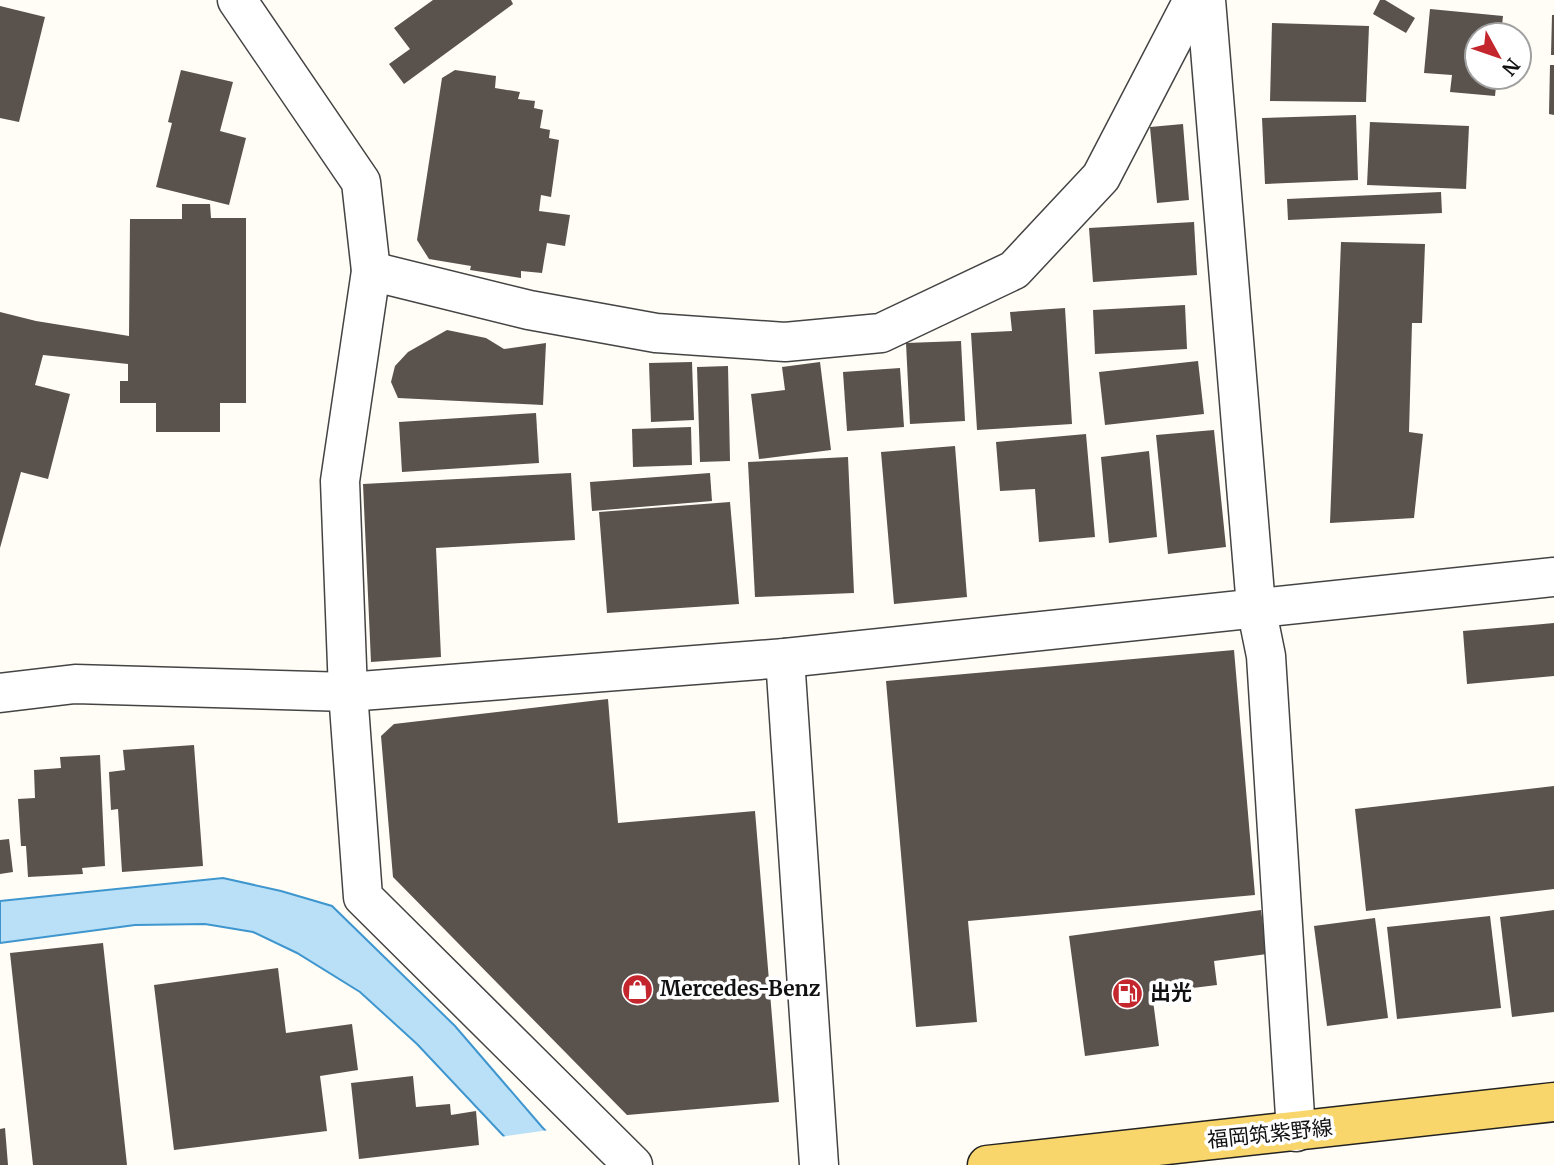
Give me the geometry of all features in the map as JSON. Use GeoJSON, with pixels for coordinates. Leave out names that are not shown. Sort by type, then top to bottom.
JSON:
{"type":"FeatureCollection","features":[{"type":"Feature","properties":{"kind":"main road","name":"福岡筑紫野線"},"geometry":{"type":"LineString","coordinates":[[987,1165],[1554,1102]]}},
{"type":"Feature","properties":{"kind":"street"},"geometry":{"type":"LineString","coordinates":[[237,0],[361,182],[371,271],[340,481],[348,692],[363,897],[633,1165]]}},
{"type":"Feature","properties":{"kind":"street"},"geometry":{"type":"LineString","coordinates":[[371,271],[529,310],[656,333],[785,342],[881,333],[1014,270],[1101,177],[1193,0]]}},
{"type":"Feature","properties":{"kind":"street"},"geometry":{"type":"LineString","coordinates":[[1206,0],[1256,607],[1266,656],[1296,1132]]}},
{"type":"Feature","properties":{"kind":"street"},"geometry":{"type":"LineString","coordinates":[[0,693],[75,684],[348,692],[785,657],[1554,577]]}},
{"type":"Feature","properties":{"kind":"street"},"geometry":{"type":"LineString","coordinates":[[785,657],[818,1165]]}},
{"type":"Feature","properties":{"kind":"water"},"geometry":{"type":"Polygon","coordinates":[[[223,878],[332,906],[455,1026],[578,1165],[531,1165],[417,1044],[360,992],[297,953],[253,932],[205,924],[135,925],[0,943],[0,901],[223,878]]]}},
{"type":"Feature","properties":{"kind":"pier"},"geometry":{"type":"Polygon","coordinates":[[[549,1130],[582,1165],[526,1165],[500,1137],[549,1130]]]}},
{"type":"Feature","properties":{"kind":"building"},"geometry":{"type":"Polygon","coordinates":[[[433,0],[511,0],[513,4],[404,84],[389,64],[410,49],[394,28],[433,0]]]}},
{"type":"Feature","properties":{"kind":"building"},"geometry":{"type":"Polygon","coordinates":[[[1380,0],[1385,0],[1415,18],[1406,33],[1373,14],[1380,0]]]}},
{"type":"Feature","properties":{"kind":"building"},"geometry":{"type":"Polygon","coordinates":[[[0,6],[45,17],[19,122],[0,118],[0,6]]]}},
{"type":"Feature","properties":{"kind":"building"},"geometry":{"type":"Polygon","coordinates":[[[1430,9],[1503,16],[1502,21],[1463,21],[1463,91],[1496,91],[1495,96],[1450,92],[1452,75],[1424,73],[1430,9]]]}},
{"type":"Feature","properties":{"kind":"building"},"geometry":{"type":"Polygon","coordinates":[[[1554,15],[1554,55],[1551,55],[1554,15]]]}},
{"type":"Feature","properties":{"kind":"building"},"geometry":{"type":"Polygon","coordinates":[[[1272,23],[1369,26],[1366,102],[1270,101],[1272,23]]]}},
{"type":"Feature","properties":{"kind":"building"},"geometry":{"type":"Polygon","coordinates":[[[1550,65],[1554,65],[1554,115],[1549,114],[1550,65]]]}},
{"type":"Feature","properties":{"kind":"building"},"geometry":{"type":"Polygon","coordinates":[[[181,70],[233,82],[220,131],[246,138],[229,205],[156,187],[172,123],[168,122],[181,70]]]}},
{"type":"Feature","properties":{"kind":"building"},"geometry":{"type":"Polygon","coordinates":[[[455,70],[496,76],[495,88],[520,92],[518,99],[535,101],[534,108],[543,110],[540,128],[550,130],[549,138],[559,140],[551,197],[541,195],[539,211],[570,215],[565,246],[547,243],[542,273],[521,271],[521,278],[470,270],[471,266],[429,259],[417,240],[442,78],[455,70]]]}},
{"type":"Feature","properties":{"kind":"building"},"geometry":{"type":"Polygon","coordinates":[[[1356,115],[1358,180],[1265,184],[1262,118],[1356,115]]]}},
{"type":"Feature","properties":{"kind":"building"},"geometry":{"type":"Polygon","coordinates":[[[1370,122],[1469,126],[1466,189],[1367,185],[1370,122]]]}},
{"type":"Feature","properties":{"kind":"building"},"geometry":{"type":"Polygon","coordinates":[[[1183,124],[1189,200],[1157,203],[1150,127],[1183,124]]]}},
{"type":"Feature","properties":{"kind":"building"},"geometry":{"type":"Polygon","coordinates":[[[1441,192],[1442,213],[1288,220],[1287,199],[1441,192]]]}},
{"type":"Feature","properties":{"kind":"building"},"geometry":{"type":"Polygon","coordinates":[[[182,204],[210,204],[211,218],[246,218],[246,403],[220,403],[220,432],[156,432],[156,403],[120,403],[120,381],[128,381],[128,364],[43,355],[35,385],[70,394],[48,479],[21,472],[0,548],[0,312],[36,321],[129,336],[130,219],[182,219],[182,204]]]}},
{"type":"Feature","properties":{"kind":"building"},"geometry":{"type":"Polygon","coordinates":[[[1194,222],[1197,275],[1093,282],[1089,228],[1194,222]]]}},
{"type":"Feature","properties":{"kind":"building"},"geometry":{"type":"Polygon","coordinates":[[[1341,242],[1425,244],[1422,323],[1412,323],[1409,432],[1423,434],[1414,518],[1330,523],[1341,242]]]}},
{"type":"Feature","properties":{"kind":"building"},"geometry":{"type":"Polygon","coordinates":[[[1185,305],[1187,349],[1095,354],[1093,310],[1185,305]]]}},
{"type":"Feature","properties":{"kind":"building"},"geometry":{"type":"Polygon","coordinates":[[[1065,308],[1072,424],[977,430],[971,333],[1012,331],[1010,312],[1065,308]]]}},
{"type":"Feature","properties":{"kind":"building"},"geometry":{"type":"Polygon","coordinates":[[[447,330],[486,338],[504,349],[546,343],[543,405],[398,398],[391,382],[395,366],[408,352],[447,330]]]}},
{"type":"Feature","properties":{"kind":"building"},"geometry":{"type":"Polygon","coordinates":[[[961,341],[965,421],[910,424],[906,343],[961,341]]]}},
{"type":"Feature","properties":{"kind":"building"},"geometry":{"type":"Polygon","coordinates":[[[1198,361],[1204,414],[1105,425],[1099,372],[1198,361]]]}},
{"type":"Feature","properties":{"kind":"building"},"geometry":{"type":"Polygon","coordinates":[[[692,362],[694,420],[651,422],[649,363],[692,362]]]}},
{"type":"Feature","properties":{"kind":"building"},"geometry":{"type":"Polygon","coordinates":[[[820,362],[831,450],[759,459],[751,394],[785,390],[782,367],[820,362]]]}},
{"type":"Feature","properties":{"kind":"building"},"geometry":{"type":"Polygon","coordinates":[[[728,366],[730,461],[700,462],[697,367],[728,366]]]}},
{"type":"Feature","properties":{"kind":"building"},"geometry":{"type":"Polygon","coordinates":[[[900,368],[904,427],[847,431],[843,372],[900,368]]]}},
{"type":"Feature","properties":{"kind":"building"},"geometry":{"type":"Polygon","coordinates":[[[536,413],[539,463],[402,472],[399,422],[536,413]]]}},
{"type":"Feature","properties":{"kind":"building"},"geometry":{"type":"Polygon","coordinates":[[[691,427],[692,465],[633,467],[632,429],[691,427]]]}},
{"type":"Feature","properties":{"kind":"building"},"geometry":{"type":"Polygon","coordinates":[[[1214,430],[1226,547],[1168,554],[1156,435],[1214,430]]]}},
{"type":"Feature","properties":{"kind":"building"},"geometry":{"type":"Polygon","coordinates":[[[1086,434],[1095,537],[1039,542],[1035,489],[1000,491],[996,442],[1086,434]]]}},
{"type":"Feature","properties":{"kind":"building"},"geometry":{"type":"Polygon","coordinates":[[[955,446],[967,597],[894,604],[881,452],[955,446]]]}},
{"type":"Feature","properties":{"kind":"building"},"geometry":{"type":"Polygon","coordinates":[[[1149,451],[1157,537],[1109,543],[1101,457],[1149,451]]]}},
{"type":"Feature","properties":{"kind":"building"},"geometry":{"type":"Polygon","coordinates":[[[848,457],[854,593],[755,597],[748,462],[848,457]]]}},
{"type":"Feature","properties":{"kind":"building"},"geometry":{"type":"Polygon","coordinates":[[[571,473],[575,540],[436,548],[441,657],[371,662],[363,484],[571,473]]]}},
{"type":"Feature","properties":{"kind":"building"},"geometry":{"type":"Polygon","coordinates":[[[710,473],[712,501],[592,511],[590,482],[710,473]]]}},
{"type":"Feature","properties":{"kind":"building"},"geometry":{"type":"Polygon","coordinates":[[[730,502],[739,604],[607,613],[599,512],[730,502]]]}},
{"type":"Feature","properties":{"kind":"building"},"geometry":{"type":"Polygon","coordinates":[[[1554,623],[1554,676],[1467,684],[1463,631],[1554,623]]]}},
{"type":"Feature","properties":{"kind":"building"},"geometry":{"type":"Polygon","coordinates":[[[1234,650],[1255,895],[968,921],[977,1022],[916,1027],[886,681],[1234,650]]]}},
{"type":"Feature","properties":{"kind":"building","name":"Mercedes-Benz"},"geometry":{"type":"Polygon","coordinates":[[[608,699],[618,823],[755,811],[779,1102],[627,1115],[393,877],[381,736],[394,724],[608,699]]]}},
{"type":"Feature","properties":{"kind":"building"},"geometry":{"type":"Polygon","coordinates":[[[194,745],[203,866],[122,872],[118,809],[111,810],[109,772],[125,770],[123,750],[194,745]]]}},
{"type":"Feature","properties":{"kind":"building"},"geometry":{"type":"Polygon","coordinates":[[[100,755],[105,866],[82,868],[83,874],[28,877],[26,846],[21,846],[18,799],[35,798],[34,770],[61,768],[60,757],[100,755]]]}},
{"type":"Feature","properties":{"kind":"building"},"geometry":{"type":"Polygon","coordinates":[[[1554,786],[1554,889],[1366,911],[1355,809],[1554,786]]]}},
{"type":"Feature","properties":{"kind":"building"},"geometry":{"type":"Polygon","coordinates":[[[9,839],[13,872],[0,874],[0,840],[9,839]]]}},
{"type":"Feature","properties":{"kind":"building"},"geometry":{"type":"Polygon","coordinates":[[[1261,910],[1267,954],[1214,961],[1217,985],[1152,993],[1159,1046],[1085,1056],[1069,936],[1261,910]]]}},
{"type":"Feature","properties":{"kind":"building"},"geometry":{"type":"Polygon","coordinates":[[[1554,910],[1554,1012],[1512,1017],[1500,917],[1554,910]]]}},
{"type":"Feature","properties":{"kind":"building"},"geometry":{"type":"Polygon","coordinates":[[[1490,916],[1501,1008],[1397,1019],[1387,927],[1490,916]]]}},
{"type":"Feature","properties":{"kind":"building"},"geometry":{"type":"Polygon","coordinates":[[[1375,918],[1388,1018],[1327,1026],[1314,926],[1375,918]]]}},
{"type":"Feature","properties":{"kind":"building"},"geometry":{"type":"Polygon","coordinates":[[[103,943],[127,1165],[33,1165],[10,953],[103,943]]]}},
{"type":"Feature","properties":{"kind":"building"},"geometry":{"type":"Polygon","coordinates":[[[278,968],[286,1033],[352,1024],[358,1070],[320,1076],[327,1131],[174,1150],[154,985],[278,968]]]}},
{"type":"Feature","properties":{"kind":"building"},"geometry":{"type":"Polygon","coordinates":[[[413,1076],[416,1107],[450,1104],[451,1115],[476,1111],[479,1145],[359,1159],[351,1083],[413,1076]]]}},
{"type":"Feature","properties":{"kind":"building"},"geometry":{"type":"Polygon","coordinates":[[[5,1128],[8,1165],[0,1165],[0,1129],[5,1128]]]}},
{"type":"Feature","properties":{"kind":"place","name":"Mercedes-Benz"},"geometry":{"type":"Point","coordinates":[637,989]}},
{"type":"Feature","properties":{"kind":"place","name":"出光"},"geometry":{"type":"Point","coordinates":[1127,993]}}]}
